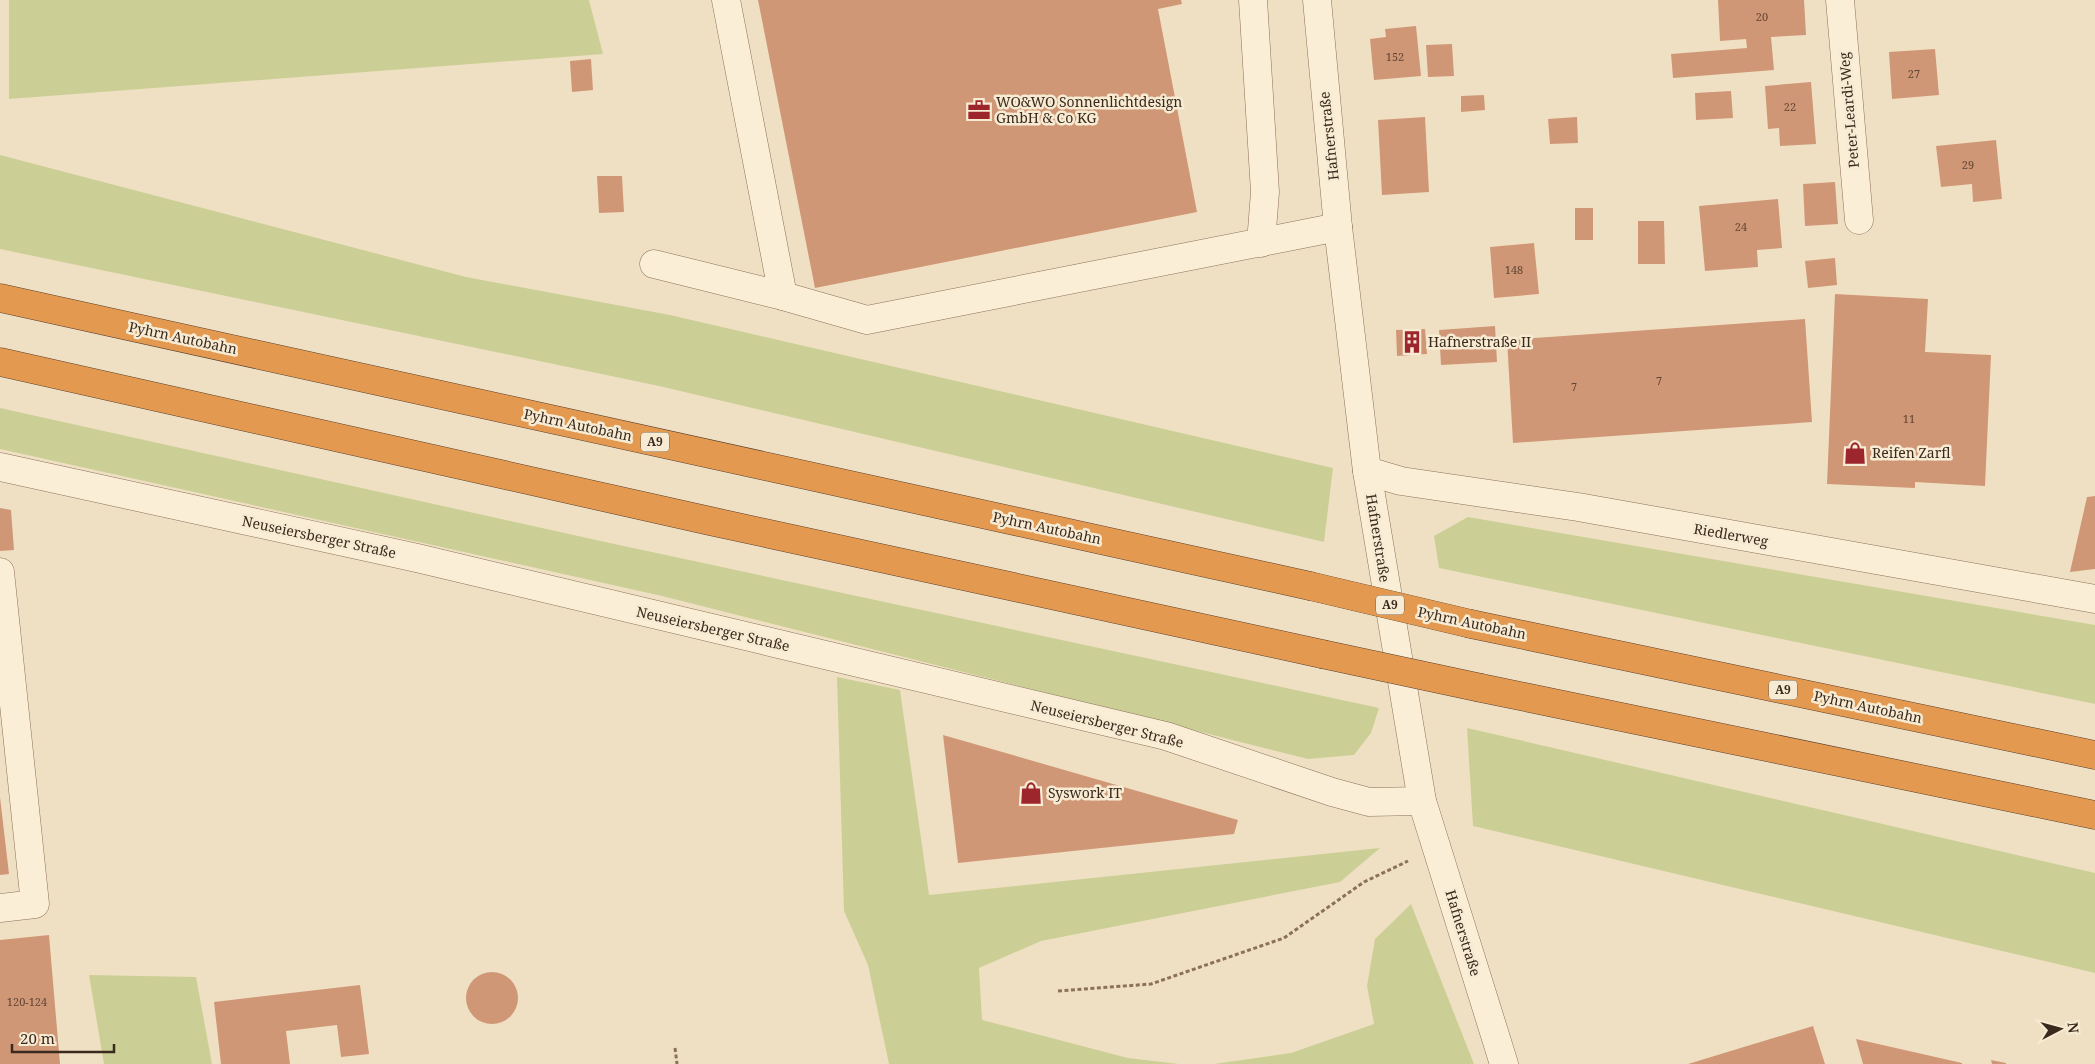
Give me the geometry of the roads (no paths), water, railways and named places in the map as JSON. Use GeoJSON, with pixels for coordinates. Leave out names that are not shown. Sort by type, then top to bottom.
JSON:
{"type":"FeatureCollection","features":[{"type":"Feature","properties":{"kind":"highway","name":"Pyhrn Autobahn"},"geometry":{"type":"LineString","coordinates":[[0,298],[1310,586],[1471,624],[2095,755]]}},
{"type":"Feature","properties":{"kind":"highway"},"geometry":{"type":"LineString","coordinates":[[0,362],[710,521],[1322,654],[2095,814]]}},
{"type":"Feature","properties":{"kind":"street"},"geometry":{"type":"LineString","coordinates":[[726,0],[783,296]]}},
{"type":"Feature","properties":{"kind":"street"},"geometry":{"type":"LineString","coordinates":[[1253,0],[1265,192],[1261,243]]}},
{"type":"Feature","properties":{"kind":"street","name":"Hafnerstraße"},"geometry":{"type":"LineString","coordinates":[[1317,0],[1338,228],[1367,471],[1422,801],[1504,1064]]}},
{"type":"Feature","properties":{"kind":"street","name":"Peter-Leardi-Weg"},"geometry":{"type":"LineString","coordinates":[[1840,0],[1859,220]]}},
{"type":"Feature","properties":{"kind":"street"},"geometry":{"type":"LineString","coordinates":[[654,264],[783,296],[867,320],[1338,228]]}},
{"type":"Feature","properties":{"kind":"street","name":"Neuseiersberger Straße"},"geometry":{"type":"LineString","coordinates":[[0,467],[417,558],[1166,736],[1332,792],[1369,802],[1422,801]]}},
{"type":"Feature","properties":{"kind":"street","name":"Riedlerweg"},"geometry":{"type":"LineString","coordinates":[[1367,471],[1401,480],[1578,508],[2095,600]]}},
{"type":"Feature","properties":{"kind":"street"},"geometry":{"type":"LineString","coordinates":[[0,572],[36,904],[0,908]]}},
{"type":"Feature","properties":{"kind":"place","name":"WO&WO Sonnenlichtdesign GmbH & Co KG"},"geometry":{"type":"Point","coordinates":[979,110]}},
{"type":"Feature","properties":{"kind":"place","name":"Hafnerstraße II"},"geometry":{"type":"Point","coordinates":[1412,342]}},
{"type":"Feature","properties":{"kind":"place","name":"Reifen Zarfl"},"geometry":{"type":"Point","coordinates":[1855,453]}},
{"type":"Feature","properties":{"kind":"place","name":"Syswork IT"},"geometry":{"type":"Point","coordinates":[1031,793]}}]}
